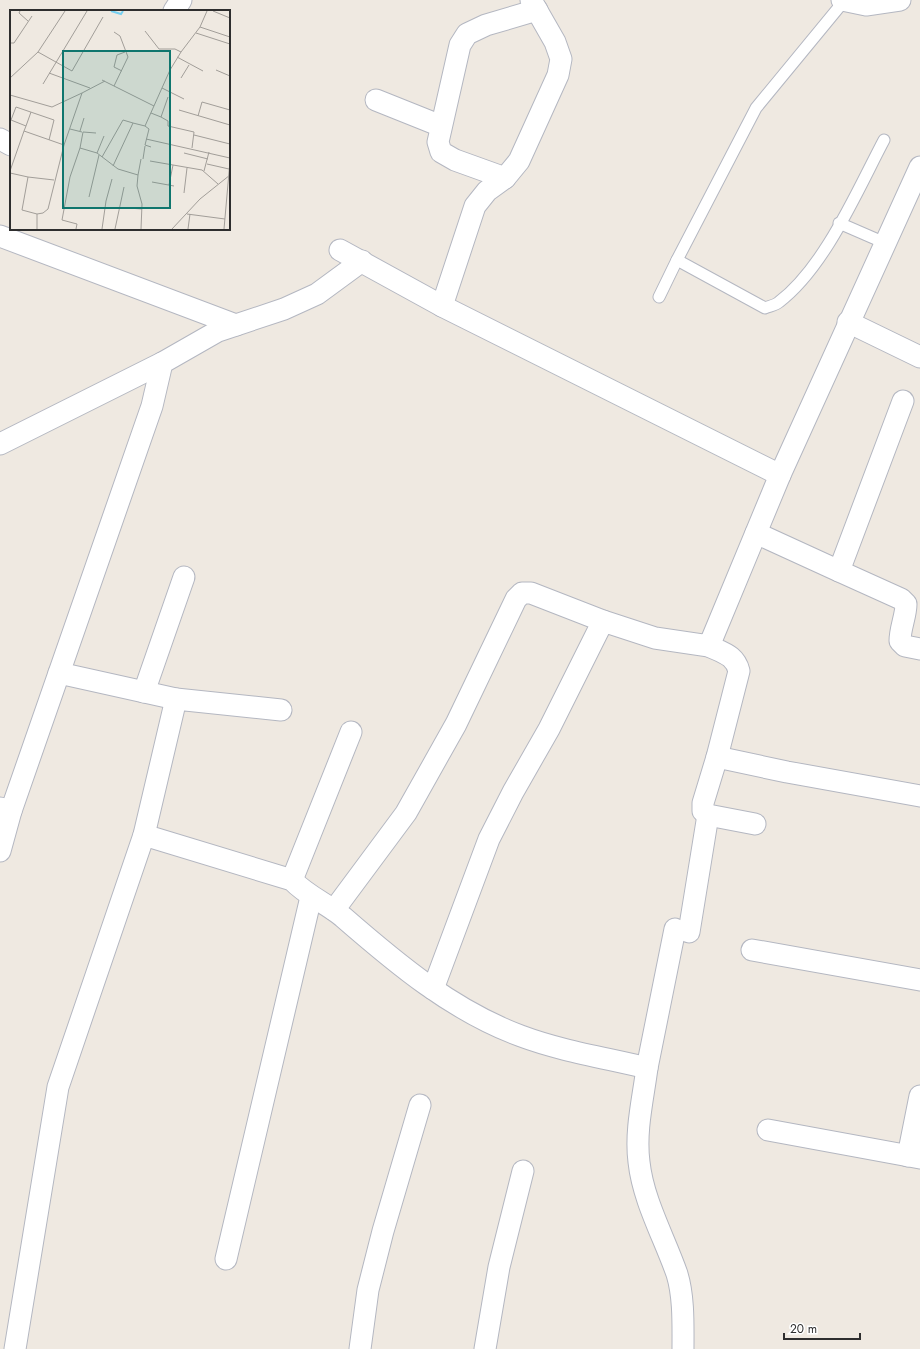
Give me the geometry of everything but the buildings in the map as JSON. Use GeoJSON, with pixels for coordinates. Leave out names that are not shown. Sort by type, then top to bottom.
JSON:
{"type":"FeatureCollection","features":[{"type":"Feature","properties":{"kind":"street"},"geometry":{"type":"LineString","coordinates":[[175,10],[181,0]]}},
{"type":"Feature","properties":{"kind":"street"},"geometry":{"type":"LineString","coordinates":[[843,1],[866,5],[900,0]]}},
{"type":"Feature","properties":{"kind":"street"},"geometry":{"type":"LineString","coordinates":[[442,306],[475,206],[487,191],[505,178],[519,161],[558,75],[561,59],[555,42],[534,5],[467,34],[460,45],[438,142],[441,152],[455,160],[505,178]]}},
{"type":"Feature","properties":{"kind":"street"},"geometry":{"type":"LineString","coordinates":[[376,100],[442,126]]}},
{"type":"Feature","properties":{"kind":"street"},"geometry":{"type":"LineString","coordinates":[[0,139],[10,144]]}},
{"type":"Feature","properties":{"kind":"street"},"geometry":{"type":"LineString","coordinates":[[709,646],[780,475],[848,322],[920,167]]}},
{"type":"Feature","properties":{"kind":"street"},"geometry":{"type":"LineString","coordinates":[[0,236],[236,325]]}},
{"type":"Feature","properties":{"kind":"street"},"geometry":{"type":"LineString","coordinates":[[340,250],[442,306],[780,475]]}},
{"type":"Feature","properties":{"kind":"street"},"geometry":{"type":"LineString","coordinates":[[0,444],[162,363],[218,331],[284,309],[317,294],[362,261]]}},
{"type":"Feature","properties":{"kind":"street"},"geometry":{"type":"LineString","coordinates":[[848,322],[920,357]]}},
{"type":"Feature","properties":{"kind":"street"},"geometry":{"type":"LineString","coordinates":[[0,851],[6,809],[59,673],[152,406],[162,363]]}},
{"type":"Feature","properties":{"kind":"street"},"geometry":{"type":"LineString","coordinates":[[839,570],[903,402]]}},
{"type":"Feature","properties":{"kind":"street"},"geometry":{"type":"LineString","coordinates":[[756,533],[901,598],[906,604],[906,610],[900,633],[900,641],[905,646],[920,649]]}},
{"type":"Feature","properties":{"kind":"street"},"geometry":{"type":"LineString","coordinates":[[144,692],[184,577]]}},
{"type":"Feature","properties":{"kind":"street"},"geometry":{"type":"LineString","coordinates":[[334,910],[406,813],[456,724],[516,599],[522,593],[531,593],[603,621],[655,638],[709,646],[729,655],[737,662],[739,671],[717,757],[703,803],[703,811],[708,815],[755,824]]}},
{"type":"Feature","properties":{"kind":"street"},"geometry":{"type":"LineString","coordinates":[[433,989],[489,839],[513,792],[549,729],[603,621]]}},
{"type":"Feature","properties":{"kind":"street"},"geometry":{"type":"LineString","coordinates":[[59,673],[176,698],[281,710]]}},
{"type":"Feature","properties":{"kind":"street"},"geometry":{"type":"LineString","coordinates":[[15,1349],[58,1087],[144,835],[176,698]]}},
{"type":"Feature","properties":{"kind":"street"},"geometry":{"type":"LineString","coordinates":[[292,880],[351,732]]}},
{"type":"Feature","properties":{"kind":"street"},"geometry":{"type":"LineString","coordinates":[[717,757],[787,772],[920,796]]}},
{"type":"Feature","properties":{"kind":"street"},"geometry":{"type":"LineString","coordinates":[[683,1349],[683,1314],[677,1276],[645,1191],[639,1162],[639,1127],[647,1068],[682,931],[708,815]]}},
{"type":"Feature","properties":{"kind":"street"},"geometry":{"type":"LineString","coordinates":[[144,835],[292,880],[311,897],[334,910],[393,960],[433,989],[470,1013],[521,1036],[647,1068]]}},
{"type":"Feature","properties":{"kind":"street"},"geometry":{"type":"LineString","coordinates":[[226,1259],[311,897]]}},
{"type":"Feature","properties":{"kind":"street"},"geometry":{"type":"LineString","coordinates":[[752,950],[920,980]]}},
{"type":"Feature","properties":{"kind":"street"},"geometry":{"type":"LineString","coordinates":[[768,1130],[914,1157],[920,1096]]}},
{"type":"Feature","properties":{"kind":"street"},"geometry":{"type":"LineString","coordinates":[[360,1349],[370,1283],[383,1231],[420,1105]]}},
{"type":"Feature","properties":{"kind":"street"},"geometry":{"type":"LineString","coordinates":[[485,1349],[499,1267],[522,1171]]}},
{"type":"Feature","properties":{"kind":"lane"},"geometry":{"type":"LineString","coordinates":[[659,297],[756,108],[843,1]]}},
{"type":"Feature","properties":{"kind":"lane"},"geometry":{"type":"LineString","coordinates":[[677,260],[765,308],[778,303],[799,283],[826,250],[884,140]]}},
{"type":"Feature","properties":{"kind":"lane"},"geometry":{"type":"LineString","coordinates":[[839,223],[885,243]]}}]}
